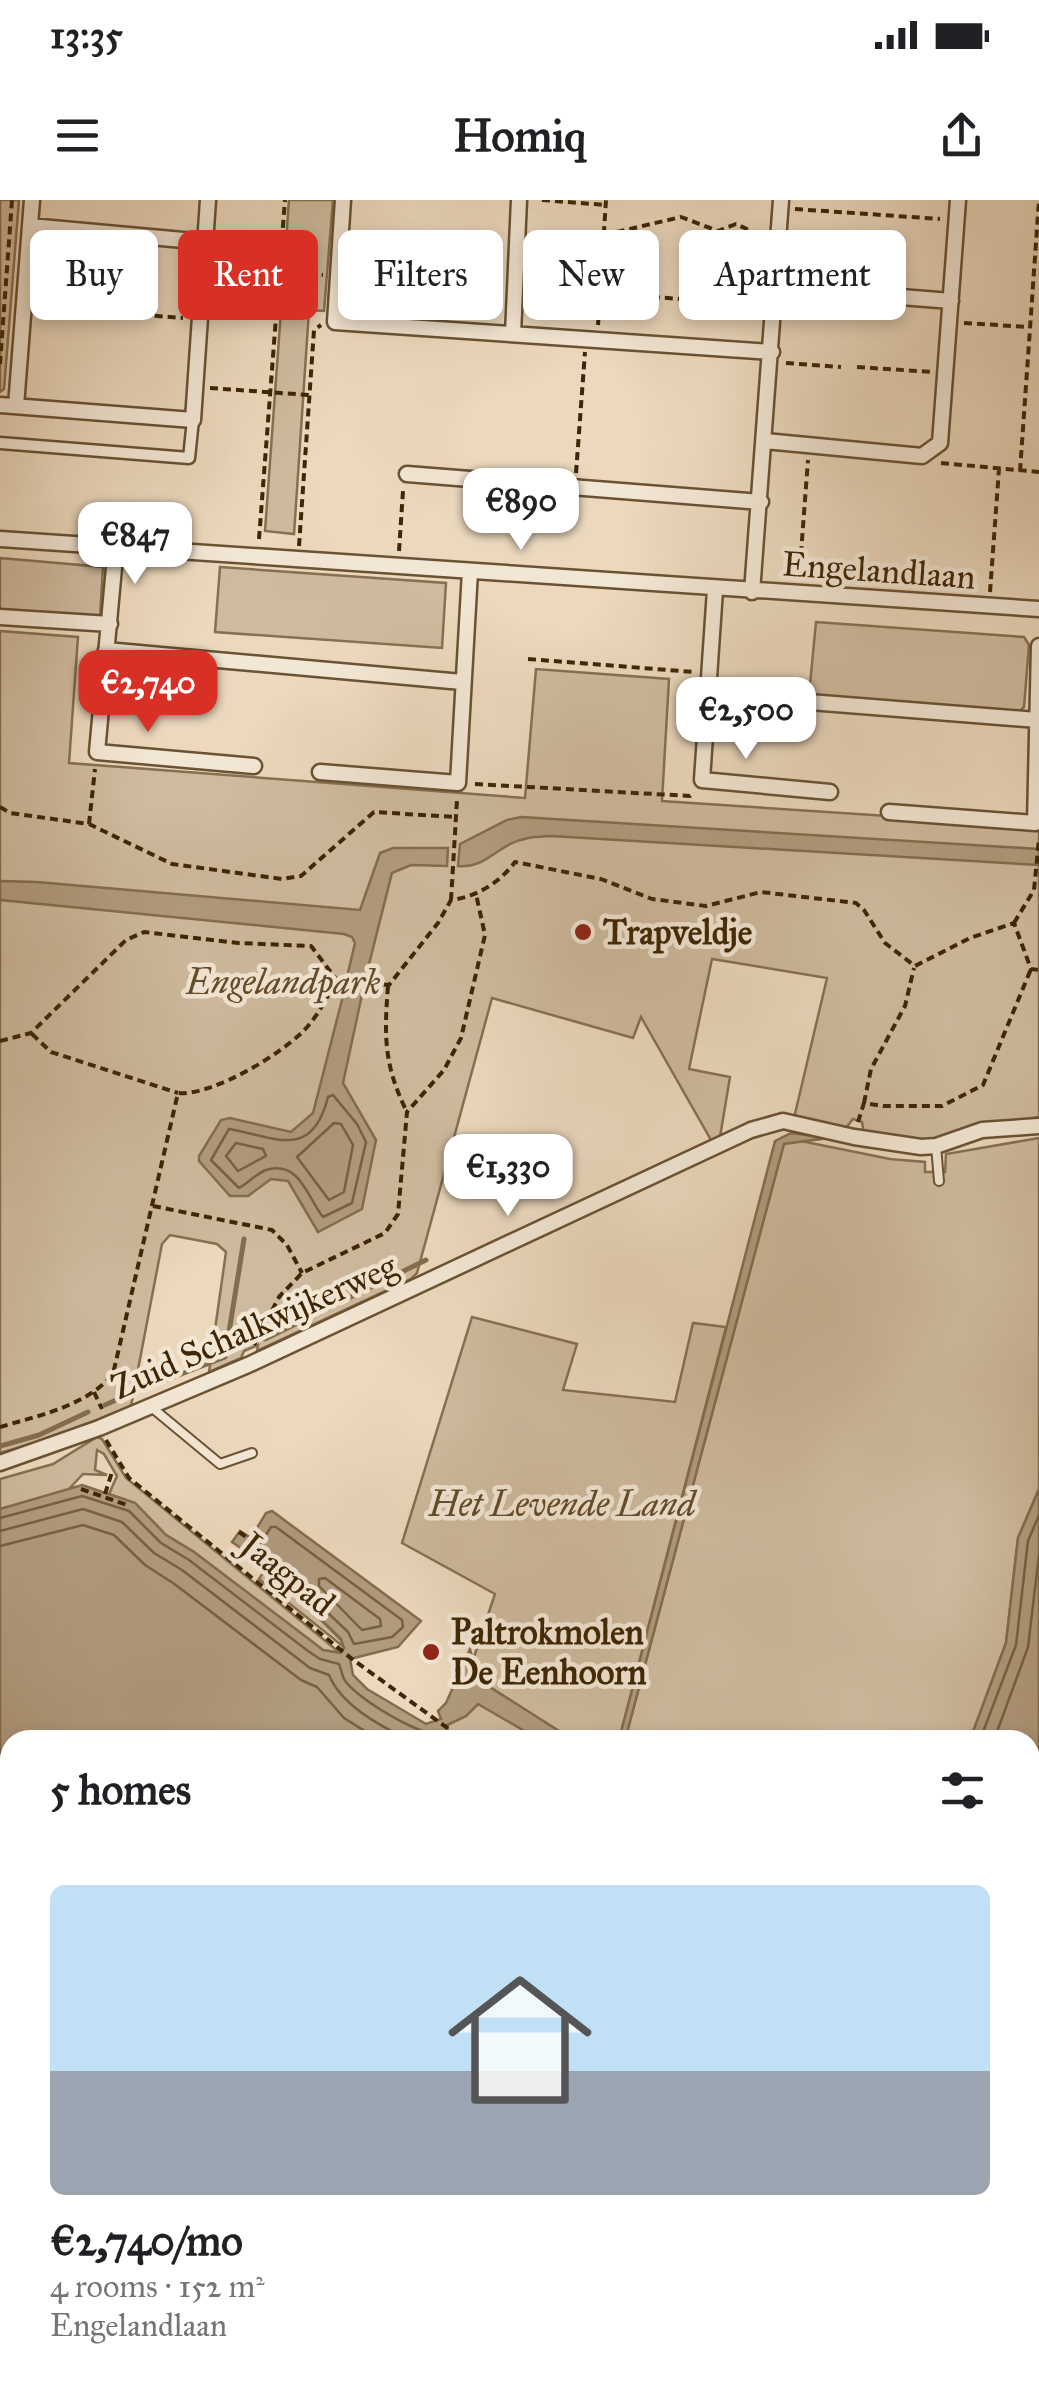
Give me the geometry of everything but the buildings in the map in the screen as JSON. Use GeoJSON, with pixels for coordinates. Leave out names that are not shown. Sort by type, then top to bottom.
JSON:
{"type":"FeatureCollection","features":[{"type":"Feature","properties":{"kind":"street"},"geometry":{"type":"LineString","coordinates":[[32,200],[24,306],[8,406],[193,420]]}},
{"type":"Feature","properties":{"kind":"street"},"geometry":{"type":"LineString","coordinates":[[207,230],[208,200]]}},
{"type":"Feature","properties":{"kind":"street"},"geometry":{"type":"LineString","coordinates":[[341,230],[343,200]]}},
{"type":"Feature","properties":{"kind":"street"},"geometry":{"type":"LineString","coordinates":[[513,334],[518,200]]}},
{"type":"Feature","properties":{"kind":"street"},"geometry":{"type":"LineString","coordinates":[[765,441],[922,456],[940,443],[958,200]]}},
{"type":"Feature","properties":{"kind":"street"},"geometry":{"type":"LineString","coordinates":[[779,230],[781,204]]}},
{"type":"Feature","properties":{"kind":"street"},"geometry":{"type":"LineString","coordinates":[[30,226],[178,239]]}},
{"type":"Feature","properties":{"kind":"street"},"geometry":{"type":"LineString","coordinates":[[338,276],[335,322],[591,339],[771,357]]}},
{"type":"Feature","properties":{"kind":"street"},"geometry":{"type":"LineString","coordinates":[[906,297],[950,301]]}},
{"type":"Feature","properties":{"kind":"street"},"geometry":{"type":"LineString","coordinates":[[0,443],[190,458],[200,320]]}},
{"type":"Feature","properties":{"kind":"street"},"geometry":{"type":"LineString","coordinates":[[752,592],[774,320]]}},
{"type":"Feature","properties":{"kind":"street"},"geometry":{"type":"LineString","coordinates":[[407,474],[761,502]]}},
{"type":"Feature","properties":{"kind":"street","name":"Engelandlaan"},"geometry":{"type":"LineString","coordinates":[[0,539],[1039,609]]}},
{"type":"Feature","properties":{"kind":"street"},"geometry":{"type":"LineString","coordinates":[[116,546],[97,752],[254,766]]}},
{"type":"Feature","properties":{"kind":"street"},"geometry":{"type":"LineString","coordinates":[[320,772],[458,783],[470,571]]}},
{"type":"Feature","properties":{"kind":"street"},"geometry":{"type":"LineString","coordinates":[[716,590],[702,780],[830,792]]}},
{"type":"Feature","properties":{"kind":"street"},"geometry":{"type":"LineString","coordinates":[[0,617],[110,624]]}},
{"type":"Feature","properties":{"kind":"street"},"geometry":{"type":"LineString","coordinates":[[889,812],[1036,823],[1039,646]]}},
{"type":"Feature","properties":{"kind":"street"},"geometry":{"type":"LineString","coordinates":[[106,650],[462,682]]}},
{"type":"Feature","properties":{"kind":"street"},"geometry":{"type":"LineString","coordinates":[[707,694],[1037,720]]}},
{"type":"Feature","properties":{"kind":"street","name":"Zuid Schalkwijkerweg"},"geometry":{"type":"LineString","coordinates":[[0,1462],[99,1428],[248,1365],[751,1130],[784,1121],[854,1137],[936,1146],[982,1130],[1039,1126]]}},
{"type":"Feature","properties":{"kind":"lane"},"geometry":{"type":"LineString","coordinates":[[936,1146],[939,1182]]}},
{"type":"Feature","properties":{"kind":"lane"},"geometry":{"type":"LineString","coordinates":[[150,1406],[220,1464],[252,1452]]}},
{"type":"Feature","properties":{"kind":"path"},"geometry":{"type":"LineString","coordinates":[[0,364],[12,200]]}},
{"type":"Feature","properties":{"kind":"path"},"geometry":{"type":"LineString","coordinates":[[283,230],[285,200]]}},
{"type":"Feature","properties":{"kind":"path"},"geometry":{"type":"LineString","coordinates":[[542,200],[606,202],[604,230]]}},
{"type":"Feature","properties":{"kind":"path"},"geometry":{"type":"LineString","coordinates":[[1020,471],[1039,200]]}},
{"type":"Feature","properties":{"kind":"path"},"geometry":{"type":"LineString","coordinates":[[781,204],[956,220]]}},
{"type":"Feature","properties":{"kind":"path"},"geometry":{"type":"LineString","coordinates":[[625,230],[681,217],[715,230]]}},
{"type":"Feature","properties":{"kind":"path"},"geometry":{"type":"LineString","coordinates":[[721,230],[736,224],[749,230]]}},
{"type":"Feature","properties":{"kind":"path"},"geometry":{"type":"LineString","coordinates":[[0,255],[8,256]]}},
{"type":"Feature","properties":{"kind":"path"},"geometry":{"type":"LineString","coordinates":[[318,275],[338,276]]}},
{"type":"Feature","properties":{"kind":"path"},"geometry":{"type":"LineString","coordinates":[[24,306],[178,318]]}},
{"type":"Feature","properties":{"kind":"path"},"geometry":{"type":"LineString","coordinates":[[258,555],[276,320]]}},
{"type":"Feature","properties":{"kind":"path"},"geometry":{"type":"LineString","coordinates":[[575,487],[595,320]]}},
{"type":"Feature","properties":{"kind":"path"},"geometry":{"type":"LineString","coordinates":[[298,558],[314,330],[335,322]]}},
{"type":"Feature","properties":{"kind":"path"},"geometry":{"type":"LineString","coordinates":[[949,322],[1030,327]]}},
{"type":"Feature","properties":{"kind":"path"},"geometry":{"type":"LineString","coordinates":[[771,357],[841,366]]}},
{"type":"Feature","properties":{"kind":"path"},"geometry":{"type":"LineString","coordinates":[[857,368],[944,373]]}},
{"type":"Feature","properties":{"kind":"path"},"geometry":{"type":"LineString","coordinates":[[195,388],[309,395]]}},
{"type":"Feature","properties":{"kind":"path"},"geometry":{"type":"LineString","coordinates":[[798,594],[809,444]]}},
{"type":"Feature","properties":{"kind":"path"},"geometry":{"type":"LineString","coordinates":[[922,456],[944,464],[1039,472]]}},
{"type":"Feature","properties":{"kind":"path"},"geometry":{"type":"LineString","coordinates":[[989,607],[998,469]]}},
{"type":"Feature","properties":{"kind":"path"},"geometry":{"type":"LineString","coordinates":[[398,566],[407,474]]}},
{"type":"Feature","properties":{"kind":"path"},"geometry":{"type":"LineString","coordinates":[[528,659],[709,673]]}},
{"type":"Feature","properties":{"kind":"path"},"geometry":{"type":"LineString","coordinates":[[89,824],[97,752]]}},
{"type":"Feature","properties":{"kind":"path"},"geometry":{"type":"LineString","coordinates":[[248,1365],[256,1337],[279,1297],[302,1274],[385,1233],[398,1214],[407,1112],[392,1081],[385,1052],[388,985],[438,923],[451,900],[458,783],[690,796],[702,780]]}},
{"type":"Feature","properties":{"kind":"path"},"geometry":{"type":"LineString","coordinates":[[0,807],[10,812],[89,824],[172,864],[282,880],[301,876],[374,812],[455,817]]}},
{"type":"Feature","properties":{"kind":"path"},"geometry":{"type":"LineString","coordinates":[[854,1137],[871,1069],[905,1006],[915,966],[970,938],[1014,923],[1034,890],[1039,837]]}},
{"type":"Feature","properties":{"kind":"path"},"geometry":{"type":"LineString","coordinates":[[451,900],[476,894],[505,875],[515,862],[601,878],[652,899],[706,906],[761,892],[856,904],[885,943],[915,966]]}},
{"type":"Feature","properties":{"kind":"path"},"geometry":{"type":"LineString","coordinates":[[407,1112],[444,1070],[461,1038],[486,934],[476,894]]}},
{"type":"Feature","properties":{"kind":"path"},"geometry":{"type":"LineString","coordinates":[[864,1102],[942,1106],[982,1085],[1031,969],[1014,923]]}},
{"type":"Feature","properties":{"kind":"path"},"geometry":{"type":"LineString","coordinates":[[0,1041],[31,1033],[126,940],[144,932],[311,946],[338,979],[388,985]]}},
{"type":"Feature","properties":{"kind":"path"},"geometry":{"type":"LineString","coordinates":[[1031,969],[1039,970]]}},
{"type":"Feature","properties":{"kind":"path"},"geometry":{"type":"LineString","coordinates":[[31,1033],[51,1052],[178,1093],[202,1090],[284,1048],[306,1028],[338,979]]}},
{"type":"Feature","properties":{"kind":"path"},"geometry":{"type":"LineString","coordinates":[[0,1427],[41,1415],[94,1392],[112,1374],[178,1093]]}},
{"type":"Feature","properties":{"kind":"path"},"geometry":{"type":"LineString","coordinates":[[153,1206],[272,1230],[287,1245],[302,1274]]}},
{"type":"Feature","properties":{"kind":"path","name":"Jaagpad"},"geometry":{"type":"LineString","coordinates":[[99,1428],[130,1478],[352,1659],[452,1730]]}},
{"type":"Feature","properties":{"kind":"path"},"geometry":{"type":"LineString","coordinates":[[105,1494],[112,1472]]}},
{"type":"Feature","properties":{"kind":"path"},"geometry":{"type":"LineString","coordinates":[[81,1489],[105,1494],[130,1506]]}},
{"type":"Feature","properties":{"kind":"path"},"geometry":{"type":"LineString","coordinates":[[239,1532],[267,1551]]}},
{"type":"Feature","properties":{"kind":"green space"},"geometry":{"type":"Polygon","coordinates":[[[0,200],[19,200],[4,389],[0,392],[0,200]]]}},
{"type":"Feature","properties":{"kind":"green space"},"geometry":{"type":"Polygon","coordinates":[[[289,200],[333,200],[324,311],[318,311],[318,230],[287,230],[289,200]]]}},
{"type":"Feature","properties":{"kind":"green space"},"geometry":{"type":"Polygon","coordinates":[[[280,320],[308,320],[294,534],[265,531],[280,320]]]}},
{"type":"Feature","properties":{"kind":"green space"},"geometry":{"type":"Polygon","coordinates":[[[0,558],[103,567],[100,618],[0,610],[0,558]]]}},
{"type":"Feature","properties":{"kind":"green space"},"geometry":{"type":"Polygon","coordinates":[[[220,567],[446,583],[442,648],[215,632],[220,567]]]}},
{"type":"Feature","properties":{"kind":"green space"},"geometry":{"type":"Polygon","coordinates":[[[816,622],[1024,637],[1029,645],[1024,707],[1019,712],[809,695],[816,622]]]}},
{"type":"Feature","properties":{"kind":"green space","name":"Engelandpark"},"geometry":{"type":"Polygon","coordinates":[[[0,631],[78,637],[69,763],[525,798],[536,669],[669,679],[662,801],[1039,826],[1039,1117],[987,1125],[923,1142],[864,1134],[862,1122],[853,1119],[845,1129],[794,1118],[827,978],[712,959],[689,1069],[730,1077],[720,1137],[711,1140],[641,1017],[633,1038],[492,998],[417,1273],[411,1279],[257,1351],[258,1345],[244,1351],[241,1358],[209,1372],[226,1252],[217,1244],[170,1235],[162,1244],[131,1406],[61,1435],[0,1453],[0,631]]]}},
{"type":"Feature","properties":{"kind":"green space"},"geometry":{"type":"Polygon","coordinates":[[[1039,1138],[1039,1489],[1018,1538],[1006,1643],[974,1730],[628,1730],[784,1143],[796,1140],[925,1162],[925,1172],[945,1172],[946,1154],[1039,1138]]]}},
{"type":"Feature","properties":{"kind":"green space","name":"Het Levende Land"},"geometry":{"type":"Polygon","coordinates":[[[472,1317],[577,1344],[563,1390],[675,1402],[693,1323],[726,1327],[622,1730],[557,1730],[485,1684],[473,1660],[495,1594],[402,1543],[472,1317]]]}},
{"type":"Feature","properties":{"kind":"green space"},"geometry":{"type":"Polygon","coordinates":[[[97,1437],[126,1478],[340,1653],[323,1650],[166,1535],[135,1503],[109,1494],[117,1476],[104,1454],[97,1450],[95,1470],[107,1475],[83,1474],[68,1490],[0,1509],[0,1479],[53,1464],[97,1437]]]}},
{"type":"Feature","properties":{"kind":"green space"},"geometry":{"type":"Polygon","coordinates":[[[267,1566],[341,1640],[345,1648],[259,1579],[267,1566]]]}},
{"type":"Feature","properties":{"kind":"green space"},"geometry":{"type":"Polygon","coordinates":[[[478,1704],[524,1730],[448,1730],[447,1725],[466,1716],[478,1704]]]}},
{"type":"Feature","properties":{"kind":"water"},"geometry":{"type":"Polygon","coordinates":[[[521,817],[1039,849],[1039,865],[551,836],[520,840],[480,863],[458,866],[460,844],[521,817]]]}},
{"type":"Feature","properties":{"kind":"water"},"geometry":{"type":"Polygon","coordinates":[[[393,848],[448,848],[447,866],[411,865],[392,873],[365,980],[347,977],[355,943],[344,934],[0,900],[0,881],[37,882],[360,910],[380,853],[393,848]]]}},
{"type":"Feature","properties":{"kind":"water"},"geometry":{"type":"Polygon","coordinates":[[[345,988],[363,990],[343,1083],[376,1140],[362,1209],[318,1232],[288,1181],[271,1179],[248,1196],[230,1196],[199,1161],[199,1156],[221,1120],[230,1118],[291,1132],[313,1113],[345,988]]]}},
{"type":"Feature","properties":{"kind":"water"},"geometry":{"type":"Polygon","coordinates":[[[791,1133],[829,1138],[784,1144],[628,1730],[622,1730],[775,1141],[791,1133]]]}},
{"type":"Feature","properties":{"kind":"water"},"geometry":{"type":"Polygon","coordinates":[[[82,1485],[135,1503],[166,1535],[323,1650],[340,1653],[344,1648],[341,1639],[267,1566],[232,1542],[240,1531],[251,1538],[266,1513],[272,1511],[421,1621],[398,1647],[350,1659],[353,1675],[367,1689],[426,1724],[441,1719],[438,1711],[446,1703],[470,1649],[476,1672],[485,1684],[557,1730],[523,1730],[478,1704],[466,1716],[447,1725],[448,1730],[0,1730],[0,1509],[82,1485]]]}},
{"type":"Feature","properties":{"kind":"water"},"geometry":{"type":"Polygon","coordinates":[[[1039,1489],[1039,1730],[974,1730],[1006,1643],[1018,1538],[1039,1489]]]}},
{"type":"Feature","properties":{"kind":"waterway"},"geometry":{"type":"LineString","coordinates":[[163,1381],[225,1357],[244,1239]]}},
{"type":"Feature","properties":{"kind":"waterway"},"geometry":{"type":"LineString","coordinates":[[265,1339],[426,1260]]}},
{"type":"Feature","properties":{"kind":"waterway"},"geometry":{"type":"LineString","coordinates":[[105,1405],[136,1391]]}},
{"type":"Feature","properties":{"kind":"waterway"},"geometry":{"type":"LineString","coordinates":[[0,1446],[39,1435],[88,1412]]}},
{"type":"Feature","properties":{"kind":"place","name":"Trapveldje"},"geometry":{"type":"Point","coordinates":[583,932]}},
{"type":"Feature","properties":{"kind":"place","name":"Paltrokmolen De Eenhoorn"},"geometry":{"type":"Point","coordinates":[431,1652]}}]}
